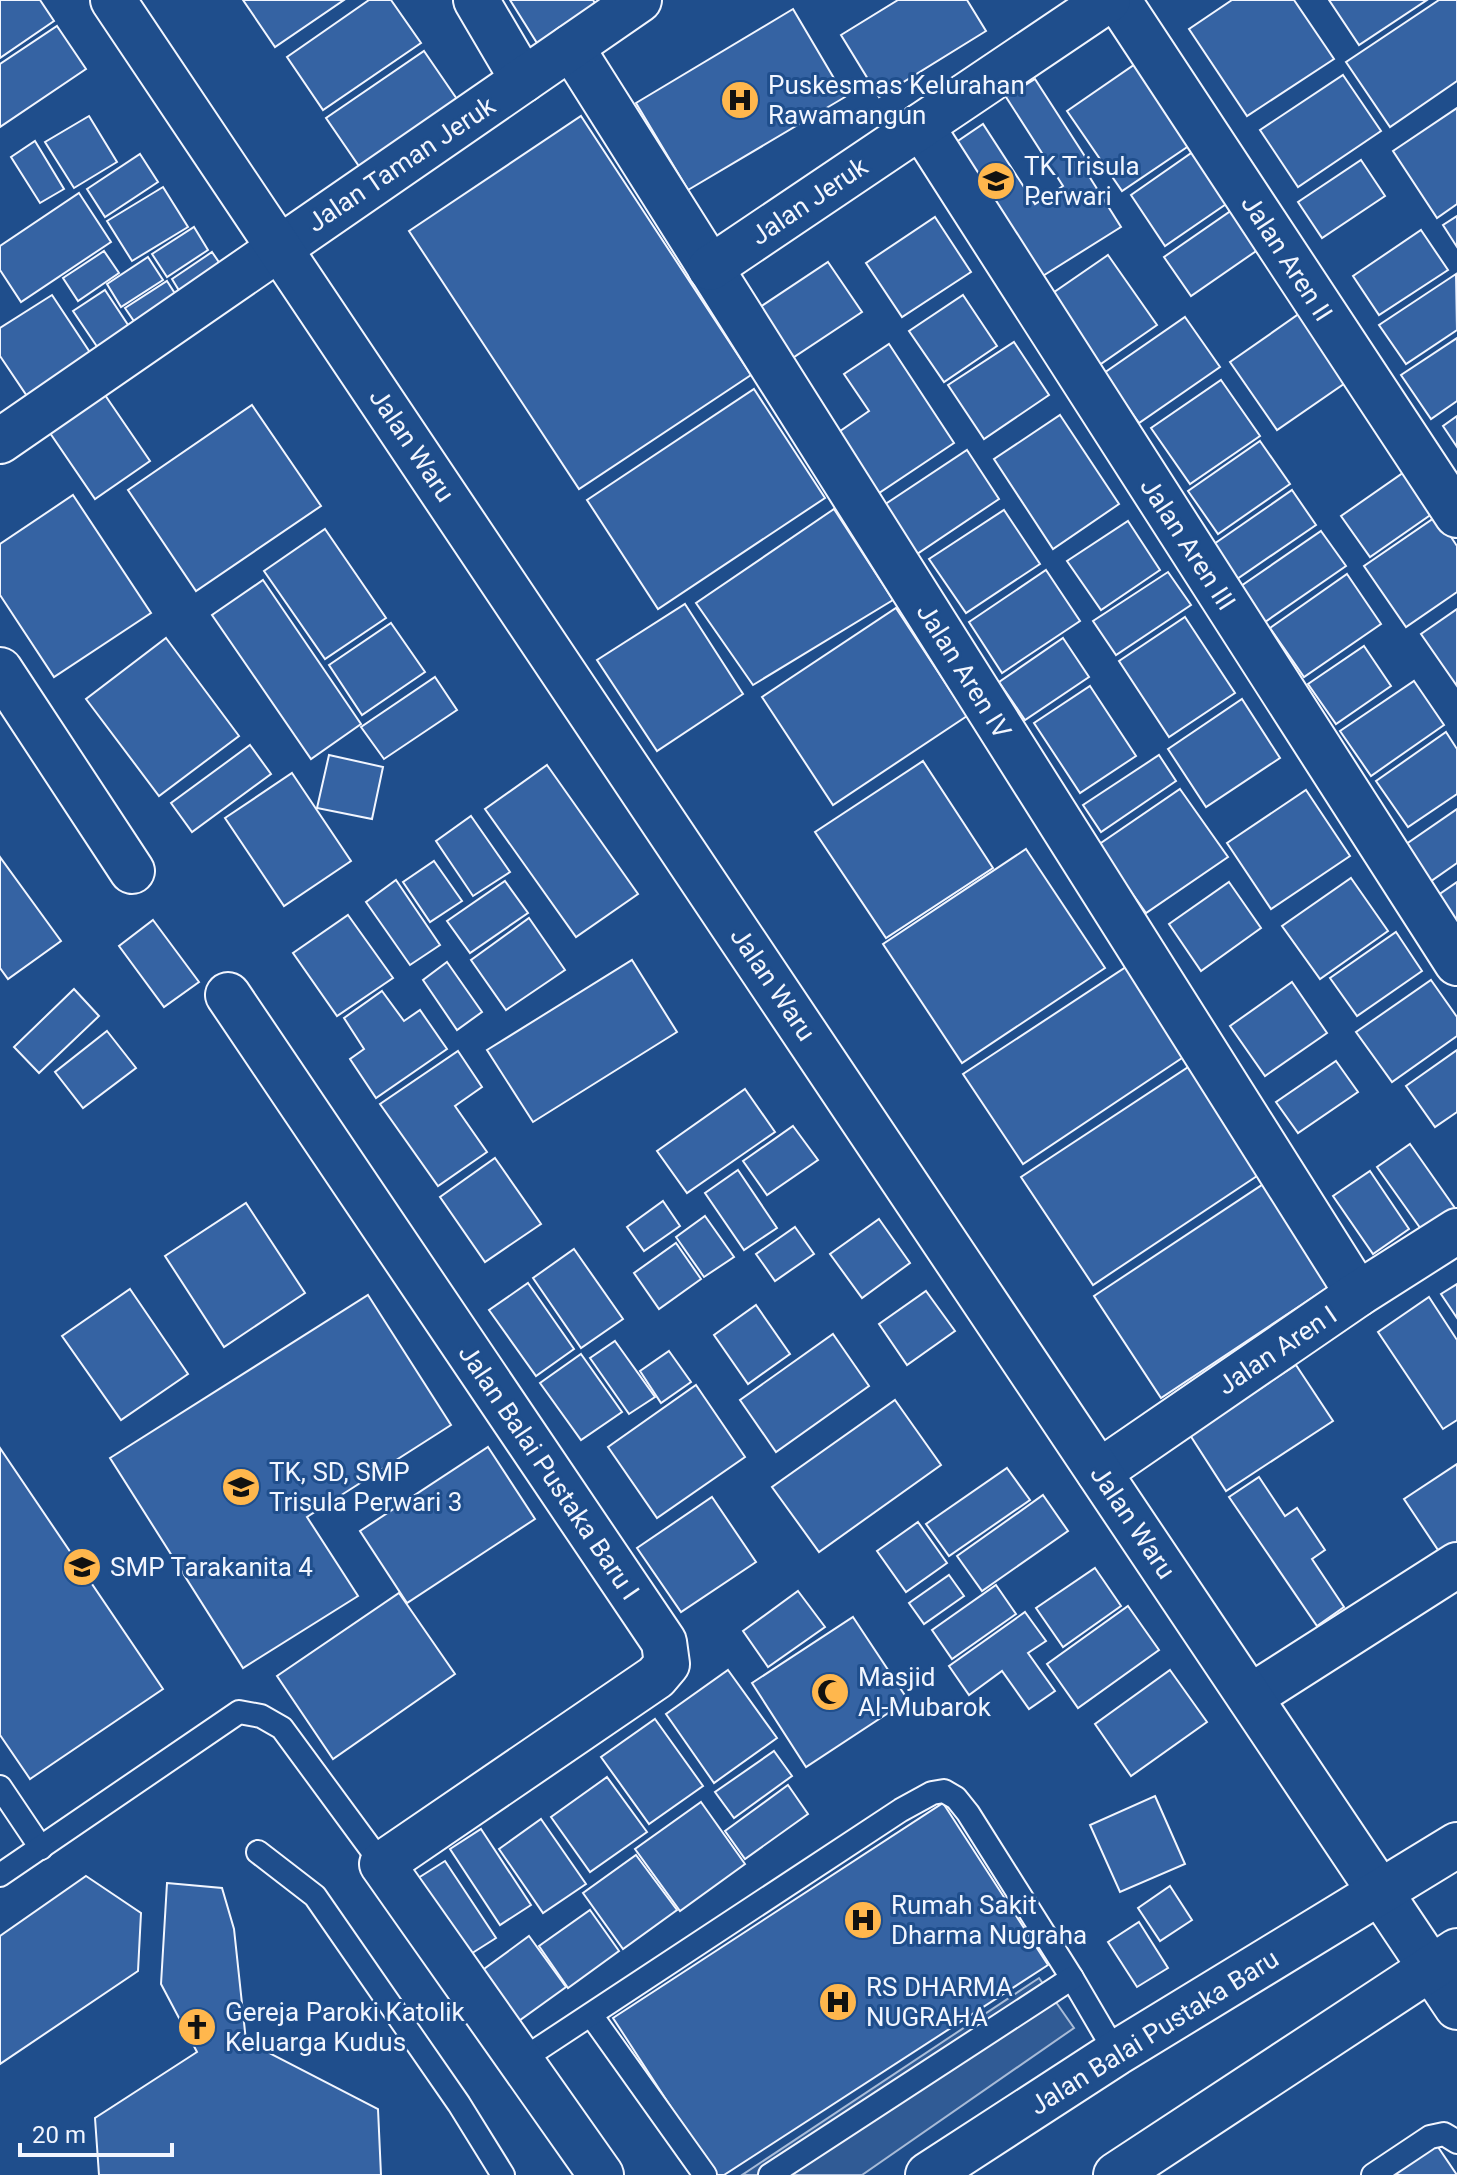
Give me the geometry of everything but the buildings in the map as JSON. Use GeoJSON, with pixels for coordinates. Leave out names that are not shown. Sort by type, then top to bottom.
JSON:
{"type":"FeatureCollection","features":[{"type":"Feature","properties":{"kind":"street","name":"Jalan Waru"},"geometry":{"type":"LineString","coordinates":[[113,0],[1381,1892],[1444,1959],[1457,2007]]}},
{"type":"Feature","properties":{"kind":"street"},"geometry":{"type":"LineString","coordinates":[[476,0],[523,80]]}},
{"type":"Feature","properties":{"kind":"street","name":"Jalan Taman Jeruk"},"geometry":{"type":"LineString","coordinates":[[279,248],[639,0]]}},
{"type":"Feature","properties":{"kind":"street","name":"Jalan Jeruk"},"geometry":{"type":"LineString","coordinates":[[710,268],[1108,0]]}},
{"type":"Feature","properties":{"kind":"street","name":"Jalan Aren II"},"geometry":{"type":"LineString","coordinates":[[1118,0],[1457,515]]}},
{"type":"Feature","properties":{"kind":"street","name":"Jalan Aren IV"},"geometry":{"type":"LineString","coordinates":[[571,47],[1358,1294]]}},
{"type":"Feature","properties":{"kind":"street","name":"Jalan Aren III"},"geometry":{"type":"LineString","coordinates":[[921,126],[1457,963]]}},
{"type":"Feature","properties":{"kind":"street"},"geometry":{"type":"LineString","coordinates":[[0,441],[279,248]]}},
{"type":"Feature","properties":{"kind":"street"},"geometry":{"type":"LineString","coordinates":[[0,670],[132,871]]}},
{"type":"Feature","properties":{"kind":"street","name":"Jalan Balai Pustaka Baru I"},"geometry":{"type":"LineString","coordinates":[[228,995],[664,1642],[667,1664],[656,1677],[382,1864]]}},
{"type":"Feature","properties":{"kind":"street","name":"Jalan Aren I"},"geometry":{"type":"LineString","coordinates":[[1099,1472],[1358,1294],[1457,1231]]}},
{"type":"Feature","properties":{"kind":"street"},"geometry":{"type":"LineString","coordinates":[[1250,1697],[1457,1565]]}},
{"type":"Feature","properties":{"kind":"street","name":"Jalan Balai Pustaka Baru"},"geometry":{"type":"LineString","coordinates":[[928,2175],[1116,2053],[1457,1845]]}},
{"type":"Feature","properties":{"kind":"street"},"geometry":{"type":"LineString","coordinates":[[382,1864],[601,2175]]}},
{"type":"Feature","properties":{"kind":"street"},"geometry":{"type":"LineString","coordinates":[[1141,2168],[1444,1959]]}},
{"type":"Feature","properties":{"kind":"lane"},"geometry":{"type":"LineString","coordinates":[[0,1875],[239,1712],[261,1716],[282,1728],[382,1864]]}},
{"type":"Feature","properties":{"kind":"lane"},"geometry":{"type":"LineString","coordinates":[[0,1787],[41,1848]]}},
{"type":"Feature","properties":{"kind":"lane"},"geometry":{"type":"LineString","coordinates":[[520,2061],[901,1810],[932,1793],[944,1791],[956,1798],[968,1813],[1116,2053]]}},
{"type":"Feature","properties":{"kind":"lane"},"geometry":{"type":"LineString","coordinates":[[258,1852],[315,1896],[459,2104],[503,2175]]}},
{"type":"Feature","properties":{"kind":"lane"},"geometry":{"type":"LineString","coordinates":[[770,2175],[1072,1978]]}},
{"type":"Feature","properties":{"kind":"lane"},"geometry":{"type":"LineString","coordinates":[[591,2015],[705,2175]]}},
{"type":"Feature","properties":{"kind":"lane"},"geometry":{"type":"LineString","coordinates":[[1373,2175],[1430,2137],[1444,2134],[1457,2142]]}},
{"type":"Feature","properties":{"kind":"shaded area"},"geometry":{"type":"Polygon","coordinates":[[[1039,1978],[1074,2028],[862,2175],[742,2175],[1039,1978]]]}},
{"type":"Feature","properties":{"kind":"place","name":"Puskesmas Kelurahan Rawamangun"},"geometry":{"type":"Point","coordinates":[740,100]}},
{"type":"Feature","properties":{"kind":"place","name":"TK Trisula Perwari"},"geometry":{"type":"Point","coordinates":[996,181]}},
{"type":"Feature","properties":{"kind":"place","name":"TK, SD, SMP Trisula Perwari 3"},"geometry":{"type":"Point","coordinates":[241,1487]}},
{"type":"Feature","properties":{"kind":"place","name":"SMP Tarakanita 4"},"geometry":{"type":"Point","coordinates":[82,1567]}},
{"type":"Feature","properties":{"kind":"place","name":"Masjid Al-Mubarok"},"geometry":{"type":"Point","coordinates":[830,1692]}},
{"type":"Feature","properties":{"kind":"place","name":"Rumah Sakit Dharma Nugraha"},"geometry":{"type":"Point","coordinates":[863,1920]}},
{"type":"Feature","properties":{"kind":"place","name":"RS DHARMA NUGRAHA"},"geometry":{"type":"Point","coordinates":[838,2002]}},
{"type":"Feature","properties":{"kind":"place","name":"Gereja Paroki Katolik Keluarga Kudus"},"geometry":{"type":"Point","coordinates":[197,2027]}}]}
